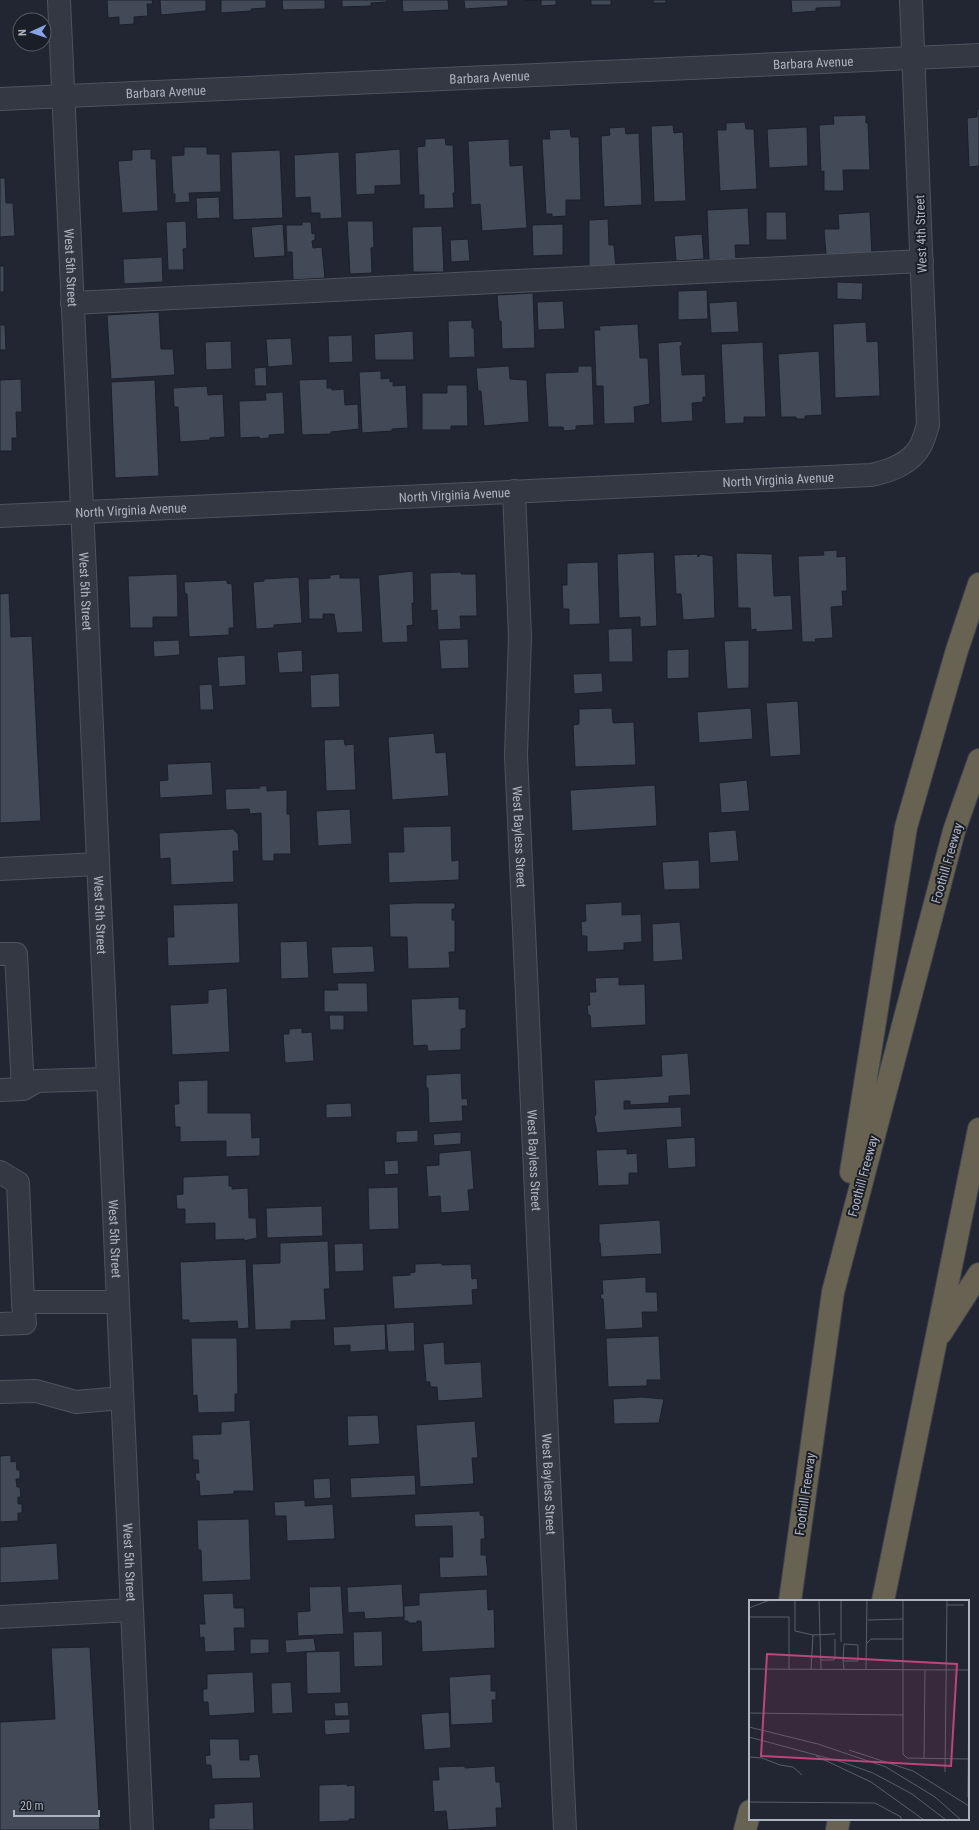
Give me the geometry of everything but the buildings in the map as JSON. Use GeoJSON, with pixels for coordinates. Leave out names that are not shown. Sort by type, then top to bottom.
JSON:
{"type":"FeatureCollection","features":[{"type":"Feature","properties":{"kind":"highway"},"geometry":{"type":"LineString","coordinates":[[833,1292],[906,827],[957,650],[979,584]]}},
{"type":"Feature","properties":{"kind":"highway","name":"Foothill Freeway"},"geometry":{"type":"LineString","coordinates":[[790,1600],[833,1292],[954,831],[979,760]]}},
{"type":"Feature","properties":{"kind":"highway"},"geometry":{"type":"LineString","coordinates":[[882,1600],[979,1128]]}},
{"type":"Feature","properties":{"kind":"highway"},"geometry":{"type":"LineString","coordinates":[[934,1344],[979,1274]]}},
{"type":"Feature","properties":{"kind":"highway"},"geometry":{"type":"LineString","coordinates":[[745,1830],[749,1815]]}},
{"type":"Feature","properties":{"kind":"highway"},"geometry":{"type":"LineString","coordinates":[[837,1830],[839,1820]]}},
{"type":"Feature","properties":{"kind":"street","name":"West 5th Street"},"geometry":{"type":"LineString","coordinates":[[59,0],[81,512],[142,1830]]}},
{"type":"Feature","properties":{"kind":"street","name":"West 4th Street"},"geometry":{"type":"LineString","coordinates":[[906,462],[920,446],[928,425],[911,0]]}},
{"type":"Feature","properties":{"kind":"street","name":"Barbara Avenue"},"geometry":{"type":"LineString","coordinates":[[0,99],[979,55]]}},
{"type":"Feature","properties":{"kind":"street"},"geometry":{"type":"LineString","coordinates":[[72,303],[922,261]]}},
{"type":"Feature","properties":{"kind":"street","name":"North Virginia Avenue"},"geometry":{"type":"LineString","coordinates":[[0,516],[871,475],[888,472],[906,462]]}},
{"type":"Feature","properties":{"kind":"street","name":"West Bayless Street"},"geometry":{"type":"LineString","coordinates":[[514,491],[520,636],[516,755],[565,1830]]}},
{"type":"Feature","properties":{"kind":"street"},"geometry":{"type":"LineString","coordinates":[[0,869],[97,864]]}},
{"type":"Feature","properties":{"kind":"street"},"geometry":{"type":"LineString","coordinates":[[0,954],[16,954],[23,1089]]}},
{"type":"Feature","properties":{"kind":"street"},"geometry":{"type":"LineString","coordinates":[[0,1090],[23,1089],[37,1081],[107,1079]]}},
{"type":"Feature","properties":{"kind":"street"},"geometry":{"type":"LineString","coordinates":[[0,1172],[18,1183],[25,1323],[0,1324]]}},
{"type":"Feature","properties":{"kind":"street"},"geometry":{"type":"LineString","coordinates":[[24,1302],[117,1302]]}},
{"type":"Feature","properties":{"kind":"street"},"geometry":{"type":"LineString","coordinates":[[0,1392],[36,1391],[76,1402],[122,1398]]}},
{"type":"Feature","properties":{"kind":"street"},"geometry":{"type":"LineString","coordinates":[[0,1617],[131,1610]]}}]}
